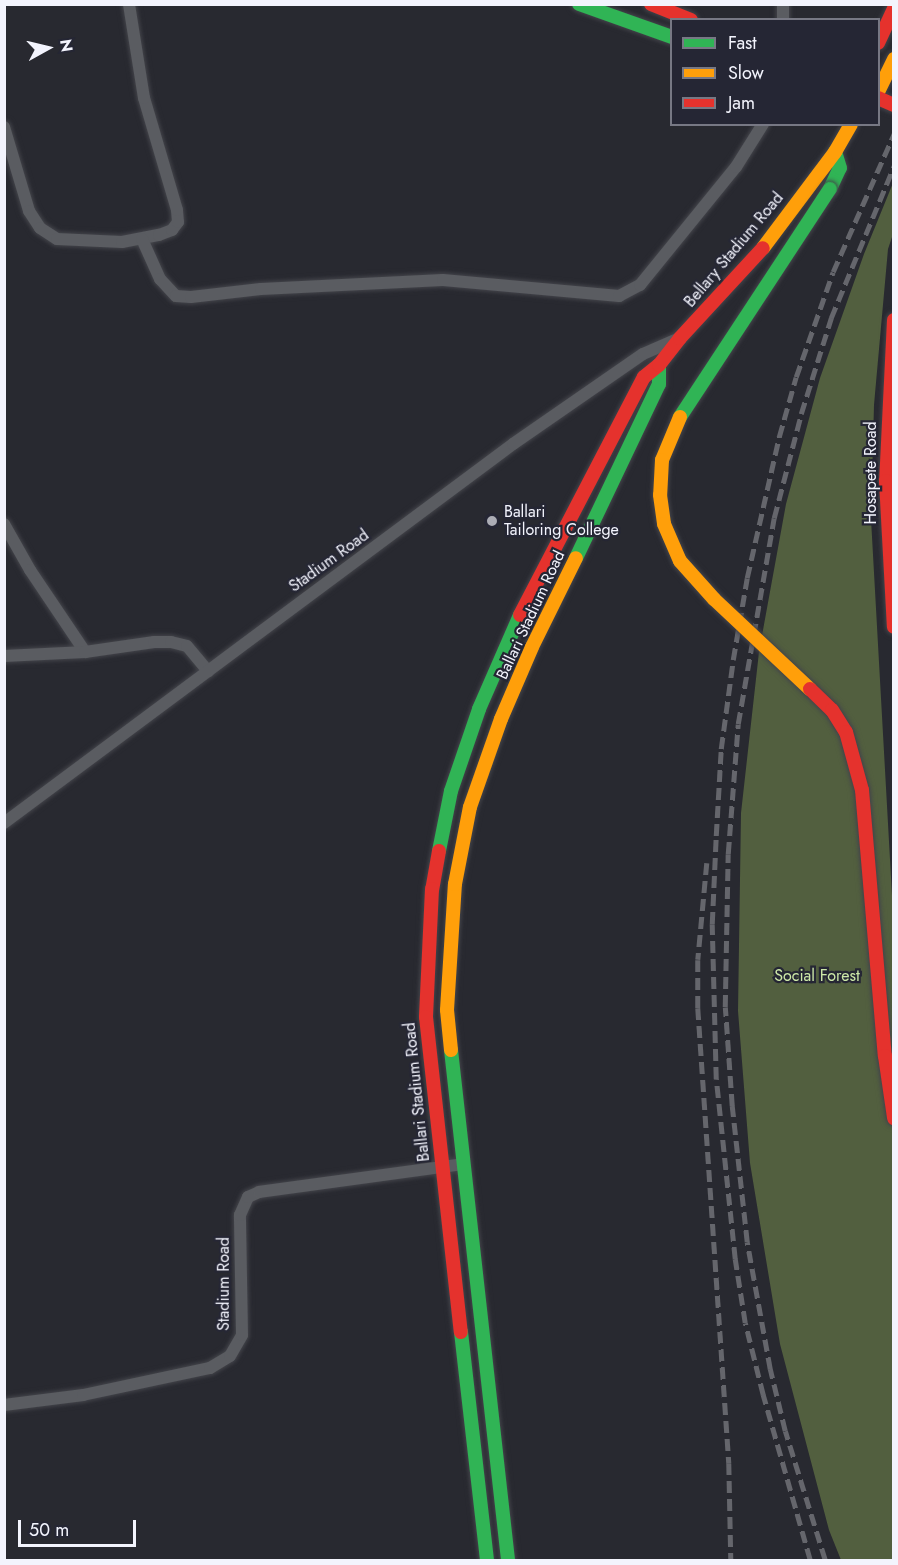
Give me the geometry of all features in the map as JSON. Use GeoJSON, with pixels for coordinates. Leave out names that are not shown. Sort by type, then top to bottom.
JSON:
{"type":"FeatureCollection","features":[{"type":"Feature","properties":{"kind":"main road"},"geometry":{"type":"LineString","coordinates":[[579,4],[670,36]]}},
{"type":"Feature","properties":{"kind":"main road"},"geometry":{"type":"LineString","coordinates":[[651,4],[686,18]]}},
{"type":"Feature","properties":{"kind":"main road"},"geometry":{"type":"LineString","coordinates":[[880,41],[894,9]]}},
{"type":"Feature","properties":{"kind":"main road"},"geometry":{"type":"LineString","coordinates":[[880,91],[894,58]]}},
{"type":"Feature","properties":{"kind":"main road"},"geometry":{"type":"LineString","coordinates":[[880,98],[894,105]]}},
{"type":"Feature","properties":{"kind":"main road","name":"Bellary Stadium Road"},"geometry":{"type":"LineString","coordinates":[[659,365],[680,338],[768,242],[835,152],[850,126]]}},
{"type":"Feature","properties":{"kind":"main road"},"geometry":{"type":"LineString","coordinates":[[835,152],[840,168],[830,189],[681,416],[669,439],[662,460],[660,495],[664,524],[680,561],[714,599],[832,710],[846,732],[862,790],[885,1056],[894,1118]]}},
{"type":"Feature","properties":{"kind":"main road","name":"Hosapete Road"},"geometry":{"type":"LineString","coordinates":[[894,320],[888,388],[886,481],[894,627]]}},
{"type":"Feature","properties":{"kind":"main road","name":"Ballari Stadium Road"},"geometry":{"type":"LineString","coordinates":[[487,1560],[441,1167],[426,1017],[432,889],[451,791],[478,709],[497,664],[529,596],[645,377],[659,365]]}},
{"type":"Feature","properties":{"kind":"main road","name":"Ballari Stadium Road"},"geometry":{"type":"LineString","coordinates":[[508,1560],[447,1010],[455,884],[470,807],[520,674],[642,423],[659,384],[659,365]]}},
{"type":"Feature","properties":{"kind":"main road"},"geometry":{"type":"LineString","coordinates":[[497,664],[520,674]]}},
{"type":"Feature","properties":{"kind":"street"},"geometry":{"type":"LineString","coordinates":[[4,127],[30,211],[40,228],[57,239],[122,242],[172,230],[178,222],[177,210],[144,98],[129,4]]}},
{"type":"Feature","properties":{"kind":"street"},"geometry":{"type":"LineString","coordinates":[[142,239],[160,279],[176,296],[191,297],[261,289],[443,280],[606,297],[619,296],[640,285],[736,167],[762,126]]}},
{"type":"Feature","properties":{"kind":"street","name":"Stadium Road"},"geometry":{"type":"LineString","coordinates":[[4,824],[205,667],[523,437],[643,354],[680,338]]}},
{"type":"Feature","properties":{"kind":"street"},"geometry":{"type":"LineString","coordinates":[[4,524],[30,570],[86,652]]}},
{"type":"Feature","properties":{"kind":"street"},"geometry":{"type":"LineString","coordinates":[[4,656],[86,652],[154,642],[187,646],[205,667]]}},
{"type":"Feature","properties":{"kind":"street","name":"Stadium Road"},"geometry":{"type":"LineString","coordinates":[[4,1405],[83,1395],[220,1364],[230,1356],[242,1335],[240,1215],[248,1197],[259,1192],[464,1164]]}},
{"type":"Feature","properties":{"kind":"green space","name":"Social Forest"},"geometry":{"type":"Polygon","coordinates":[[[893,183],[893,234],[888,249],[874,405],[871,519],[894,931],[894,1560],[841,1560],[829,1530],[780,1344],[750,1163],[738,1011],[741,813],[759,652],[786,504],[820,378],[864,254],[893,183]]]}},
{"type":"Feature","properties":{"kind":"railway"},"geometry":{"type":"LineString","coordinates":[[810,1560],[745,1323],[735,1259],[716,1079],[712,924],[721,749],[747,578],[779,437],[796,377],[833,272],[894,134]]}},
{"type":"Feature","properties":{"kind":"railway"},"geometry":{"type":"LineString","coordinates":[[825,1560],[785,1431],[770,1369],[747,1242],[732,1106],[725,1007],[728,854],[738,724],[774,518],[801,414],[831,318],[894,166]]}},
{"type":"Feature","properties":{"kind":"railway"},"geometry":{"type":"LineString","coordinates":[[707,863],[698,960],[698,1008],[729,1463],[731,1560]]}},
{"type":"Feature","properties":{"kind":"traffic: fast"},"geometry":{"type":"LineString","coordinates":[[579,4],[670,36]]}},
{"type":"Feature","properties":{"kind":"traffic: fast"},"geometry":{"type":"LineString","coordinates":[[830,189],[840,168],[835,152]]}},
{"type":"Feature","properties":{"kind":"traffic: fast"},"geometry":{"type":"LineString","coordinates":[[680,417],[830,189]]}},
{"type":"Feature","properties":{"kind":"traffic: fast"},"geometry":{"type":"LineString","coordinates":[[576,558],[659,384],[659,365]]}},
{"type":"Feature","properties":{"kind":"traffic: fast"},"geometry":{"type":"LineString","coordinates":[[439,851],[451,791],[479,709],[520,615]]}},
{"type":"Feature","properties":{"kind":"traffic: fast"},"geometry":{"type":"LineString","coordinates":[[451,1050],[508,1560]]}},
{"type":"Feature","properties":{"kind":"traffic: fast"},"geometry":{"type":"LineString","coordinates":[[461,1332],[487,1560]]}},
{"type":"Feature","properties":{"kind":"traffic: slow"},"geometry":{"type":"LineString","coordinates":[[880,88],[894,59]]}},
{"type":"Feature","properties":{"kind":"traffic: slow"},"geometry":{"type":"LineString","coordinates":[[763,248],[835,152],[850,126]]}},
{"type":"Feature","properties":{"kind":"traffic: slow"},"geometry":{"type":"LineString","coordinates":[[680,417],[662,460],[660,495],[664,524],[680,561],[714,599],[810,689]]}},
{"type":"Feature","properties":{"kind":"traffic: slow"},"geometry":{"type":"LineString","coordinates":[[451,1050],[447,1010],[455,884],[470,807],[501,719],[532,647],[576,558]]}},
{"type":"Feature","properties":{"kind":"traffic: jam"},"geometry":{"type":"LineString","coordinates":[[651,4],[686,18]]}},
{"type":"Feature","properties":{"kind":"traffic: jam"},"geometry":{"type":"LineString","coordinates":[[880,39],[894,9]]}},
{"type":"Feature","properties":{"kind":"traffic: jam"},"geometry":{"type":"LineString","coordinates":[[880,99],[894,105]]}},
{"type":"Feature","properties":{"kind":"traffic: jam"},"geometry":{"type":"LineString","coordinates":[[520,615],[644,377],[659,365],[680,338],[763,248]]}},
{"type":"Feature","properties":{"kind":"traffic: jam"},"geometry":{"type":"LineString","coordinates":[[894,320],[886,481],[894,627]]}},
{"type":"Feature","properties":{"kind":"traffic: jam"},"geometry":{"type":"LineString","coordinates":[[810,689],[832,710],[846,732],[862,790],[885,1056],[894,1118]]}},
{"type":"Feature","properties":{"kind":"traffic: jam"},"geometry":{"type":"LineString","coordinates":[[439,851],[432,889],[426,1017],[461,1332]]}},
{"type":"Feature","properties":{"kind":"place","name":"Ballari Tailoring College"},"geometry":{"type":"Point","coordinates":[492,521]}}]}
